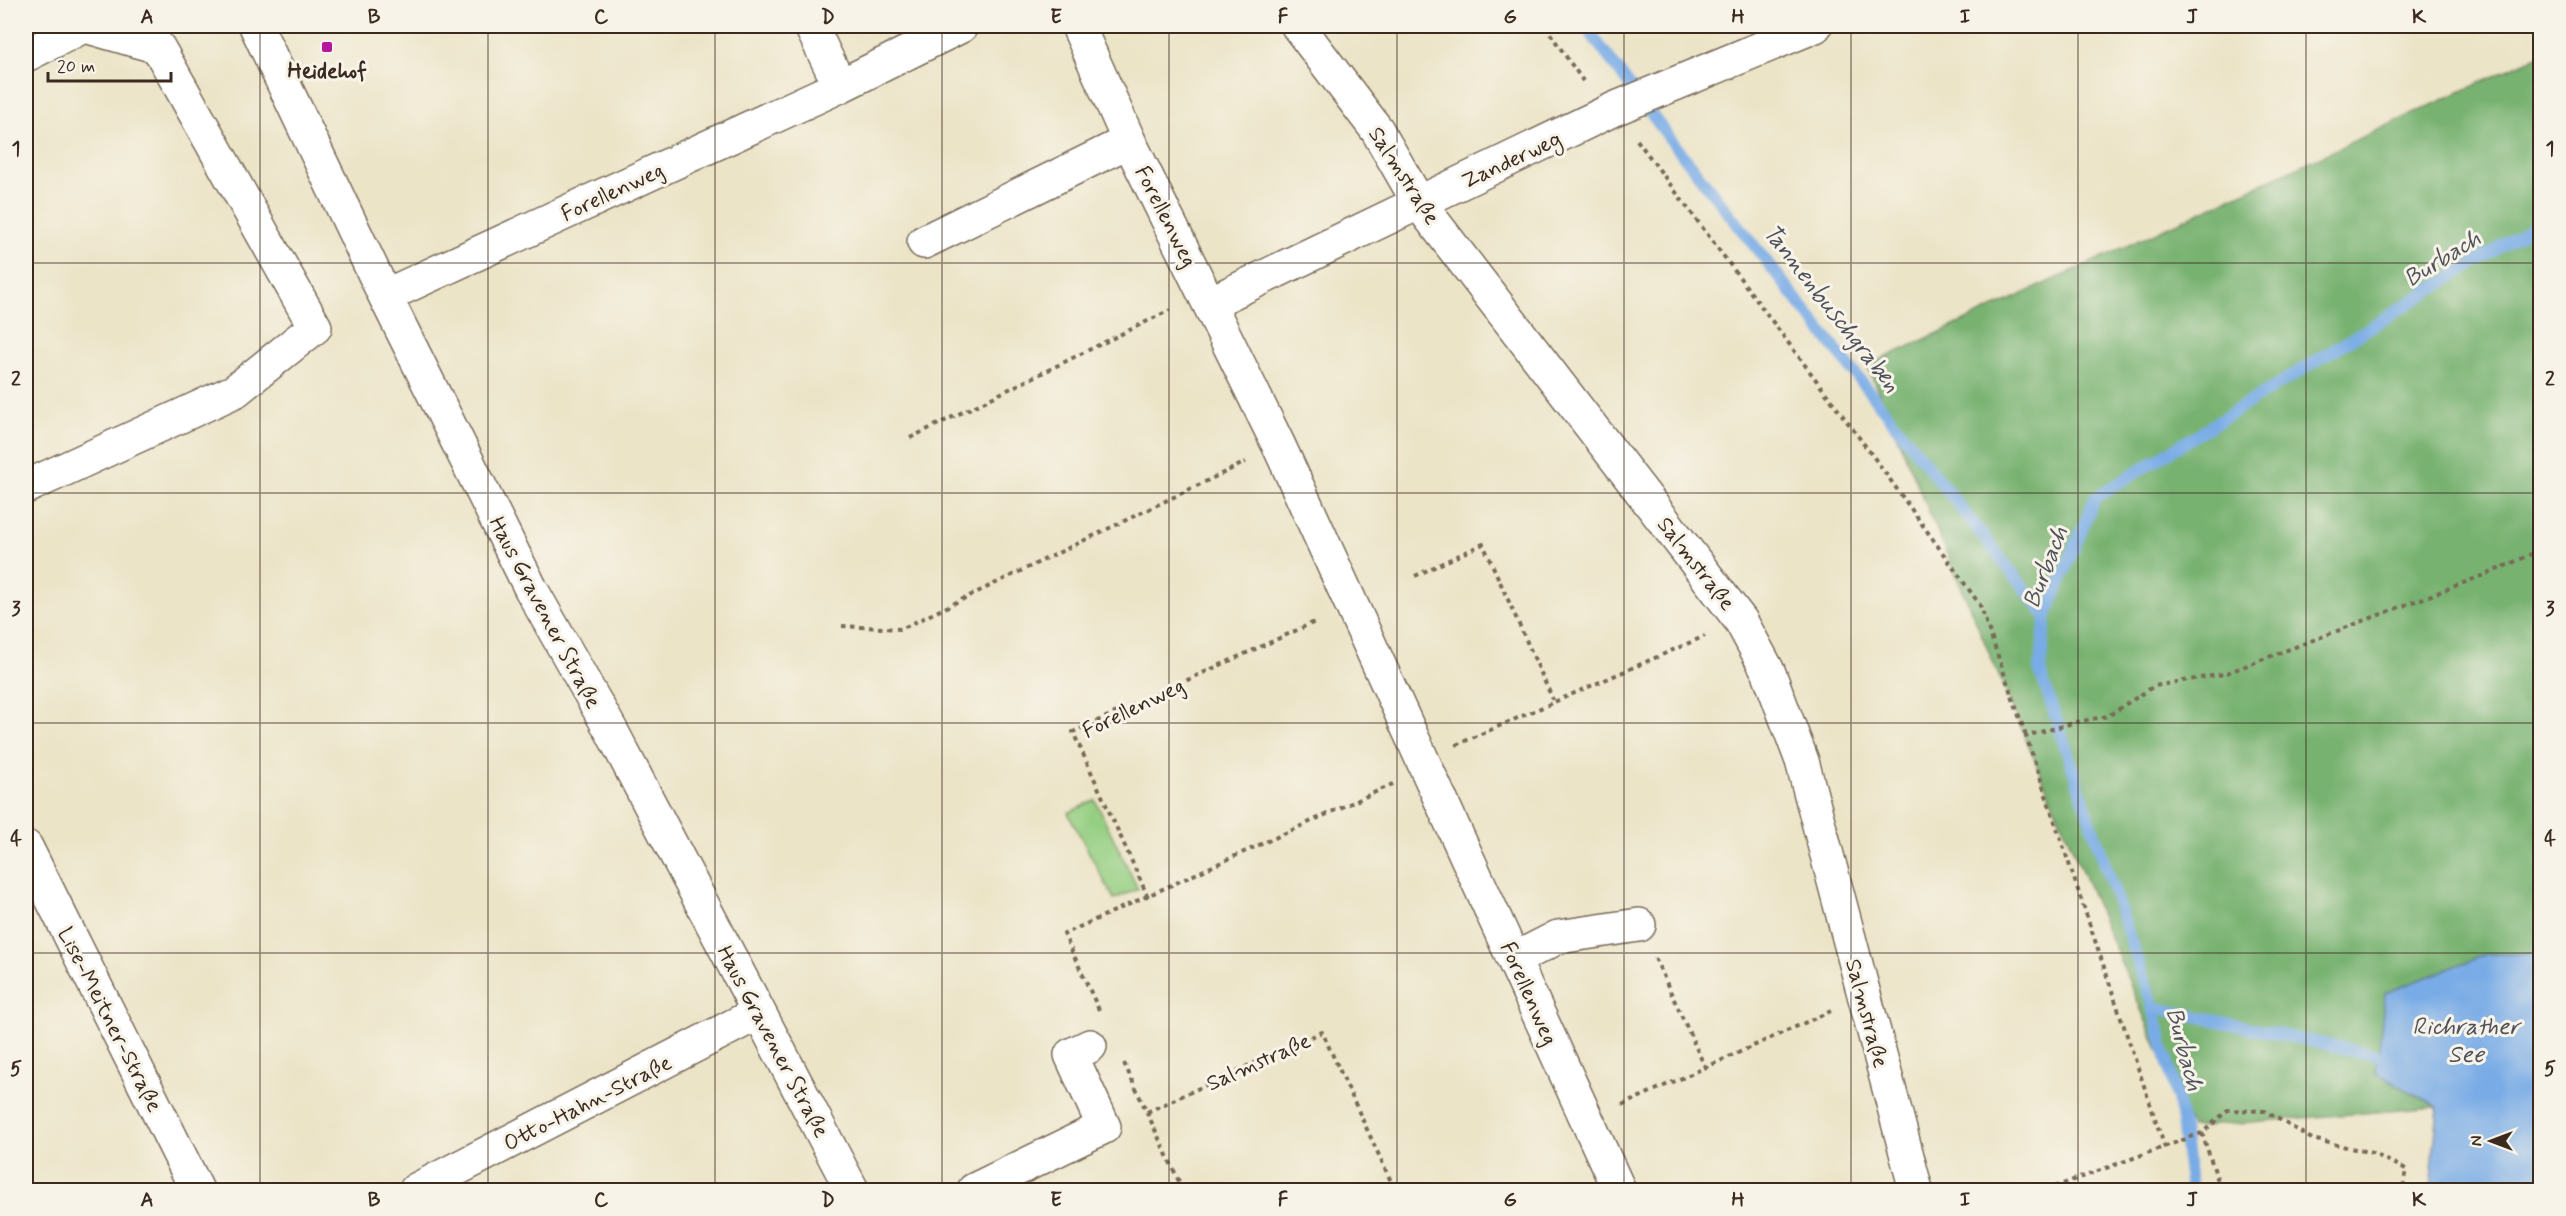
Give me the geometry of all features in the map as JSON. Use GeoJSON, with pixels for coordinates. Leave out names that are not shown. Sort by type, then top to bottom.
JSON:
{"type":"FeatureCollection","features":[{"type":"Feature","properties":{"kind":"street"},"geometry":{"type":"LineString","coordinates":[[26,55],[85,26],[158,47],[315,327],[235,391],[26,487]]}},
{"type":"Feature","properties":{"kind":"street","name":"Haus Gravener Straße"},"geometry":{"type":"LineString","coordinates":[[256,26],[385,297],[531,590],[612,732],[852,1191]]}},
{"type":"Feature","properties":{"kind":"street"},"geometry":{"type":"LineString","coordinates":[[811,26],[840,86]]}},
{"type":"Feature","properties":{"kind":"street","name":"Forellenweg"},"geometry":{"type":"LineString","coordinates":[[385,297],[840,86],[961,26]]}},
{"type":"Feature","properties":{"kind":"street","name":"Forellenweg"},"geometry":{"type":"LineString","coordinates":[[1078,26],[1129,141],[1279,446],[1619,1191]]}},
{"type":"Feature","properties":{"kind":"street","name":"Salmstraße"},"geometry":{"type":"LineString","coordinates":[[1298,26],[1377,130],[1419,203],[1741,621],[1769,673],[1802,761],[1916,1191]]}},
{"type":"Feature","properties":{"kind":"street","name":"Zanderweg"},"geometry":{"type":"LineString","coordinates":[[1208,298],[1419,203],[1662,88],[1815,26]]}},
{"type":"Feature","properties":{"kind":"street","name":"Forellenweg"},"geometry":{"type":"LineString","coordinates":[[924,242],[1129,141]]}},
{"type":"Feature","properties":{"kind":"street","name":"Lise-Meitner-Straße"},"geometry":{"type":"LineString","coordinates":[[26,847],[197,1191]]}},
{"type":"Feature","properties":{"kind":"street"},"geometry":{"type":"LineString","coordinates":[[1515,959],[1558,937],[1639,925]]}},
{"type":"Feature","properties":{"kind":"street","name":"Otto-Hahn-Straße"},"geometry":{"type":"LineString","coordinates":[[416,1191],[758,1013]]}},
{"type":"Feature","properties":{"kind":"street"},"geometry":{"type":"LineString","coordinates":[[974,1191],[1104,1127],[1071,1055],[1090,1046]]}},
{"type":"Feature","properties":{"kind":"path"},"geometry":{"type":"LineString","coordinates":[[1545,26],[1585,84],[1881,467],[1980,605],[2165,1148]]}},
{"type":"Feature","properties":{"kind":"path","name":"Forellenweg"},"geometry":{"type":"LineString","coordinates":[[910,438],[1208,298]]}},
{"type":"Feature","properties":{"kind":"path"},"geometry":{"type":"LineString","coordinates":[[842,626],[901,629],[1279,446]]}},
{"type":"Feature","properties":{"kind":"path"},"geometry":{"type":"LineString","coordinates":[[1415,576],[1483,544],[1553,700]]}},
{"type":"Feature","properties":{"kind":"path"},"geometry":{"type":"LineString","coordinates":[[2026,736],[2108,716],[2154,686],[2224,674],[2492,572],[2541,550]]}},
{"type":"Feature","properties":{"kind":"path","name":"Forellenweg"},"geometry":{"type":"LineString","coordinates":[[1148,897],[1073,732],[1352,605]]}},
{"type":"Feature","properties":{"kind":"path"},"geometry":{"type":"LineString","coordinates":[[1064,934],[1148,897],[1553,700],[1741,621]]}},
{"type":"Feature","properties":{"kind":"path"},"geometry":{"type":"LineString","coordinates":[[1639,925],[1705,1067]]}},
{"type":"Feature","properties":{"kind":"path"},"geometry":{"type":"LineString","coordinates":[[1588,1120],[1864,996]]}},
{"type":"Feature","properties":{"kind":"path","name":"Salmstraße"},"geometry":{"type":"LineString","coordinates":[[1184,1191],[1147,1112],[1322,1032],[1395,1191]]}},
{"type":"Feature","properties":{"kind":"path"},"geometry":{"type":"LineString","coordinates":[[2046,1191],[2202,1133],[2228,1110],[2265,1111],[2312,1139],[2372,1153],[2406,1169],[2403,1191]]}},
{"type":"Feature","properties":{"kind":"path"},"geometry":{"type":"LineString","coordinates":[[2202,1133],[2221,1191]]}},
{"type":"Feature","properties":{"kind":"green space"},"geometry":{"type":"Polygon","coordinates":[[[2540,55],[2540,954],[2487,954],[2379,1056],[2376,1073],[2438,1107],[2191,1127],[1867,366],[2540,55]]]}},
{"type":"Feature","properties":{"kind":"green space"},"geometry":{"type":"Polygon","coordinates":[[[1095,800],[1138,889],[1114,899],[1068,813],[1095,800]]]}},
{"type":"Feature","properties":{"kind":"water","name":"Richrather See"},"geometry":{"type":"Polygon","coordinates":[[[2487,954],[2540,954],[2540,1190],[2430,1190],[2438,1107],[2376,1073],[2385,993],[2487,954]]]}},
{"type":"Feature","properties":{"kind":"waterway","name":"Tannenbuschgraben"},"geometry":{"type":"LineString","coordinates":[[1585,26],[1667,135],[2046,616]]}},
{"type":"Feature","properties":{"kind":"waterway","name":"Burbach"},"geometry":{"type":"LineString","coordinates":[[2191,1190],[2181,1114],[2153,1007],[2040,671],[2046,616],[2095,498],[2540,222]]}},
{"type":"Feature","properties":{"kind":"waterway"},"geometry":{"type":"LineString","coordinates":[[2153,1007],[2379,1056]]}},
{"type":"Feature","properties":{"kind":"place","name":"Heidehof"},"geometry":{"type":"Point","coordinates":[327,47]}}]}
